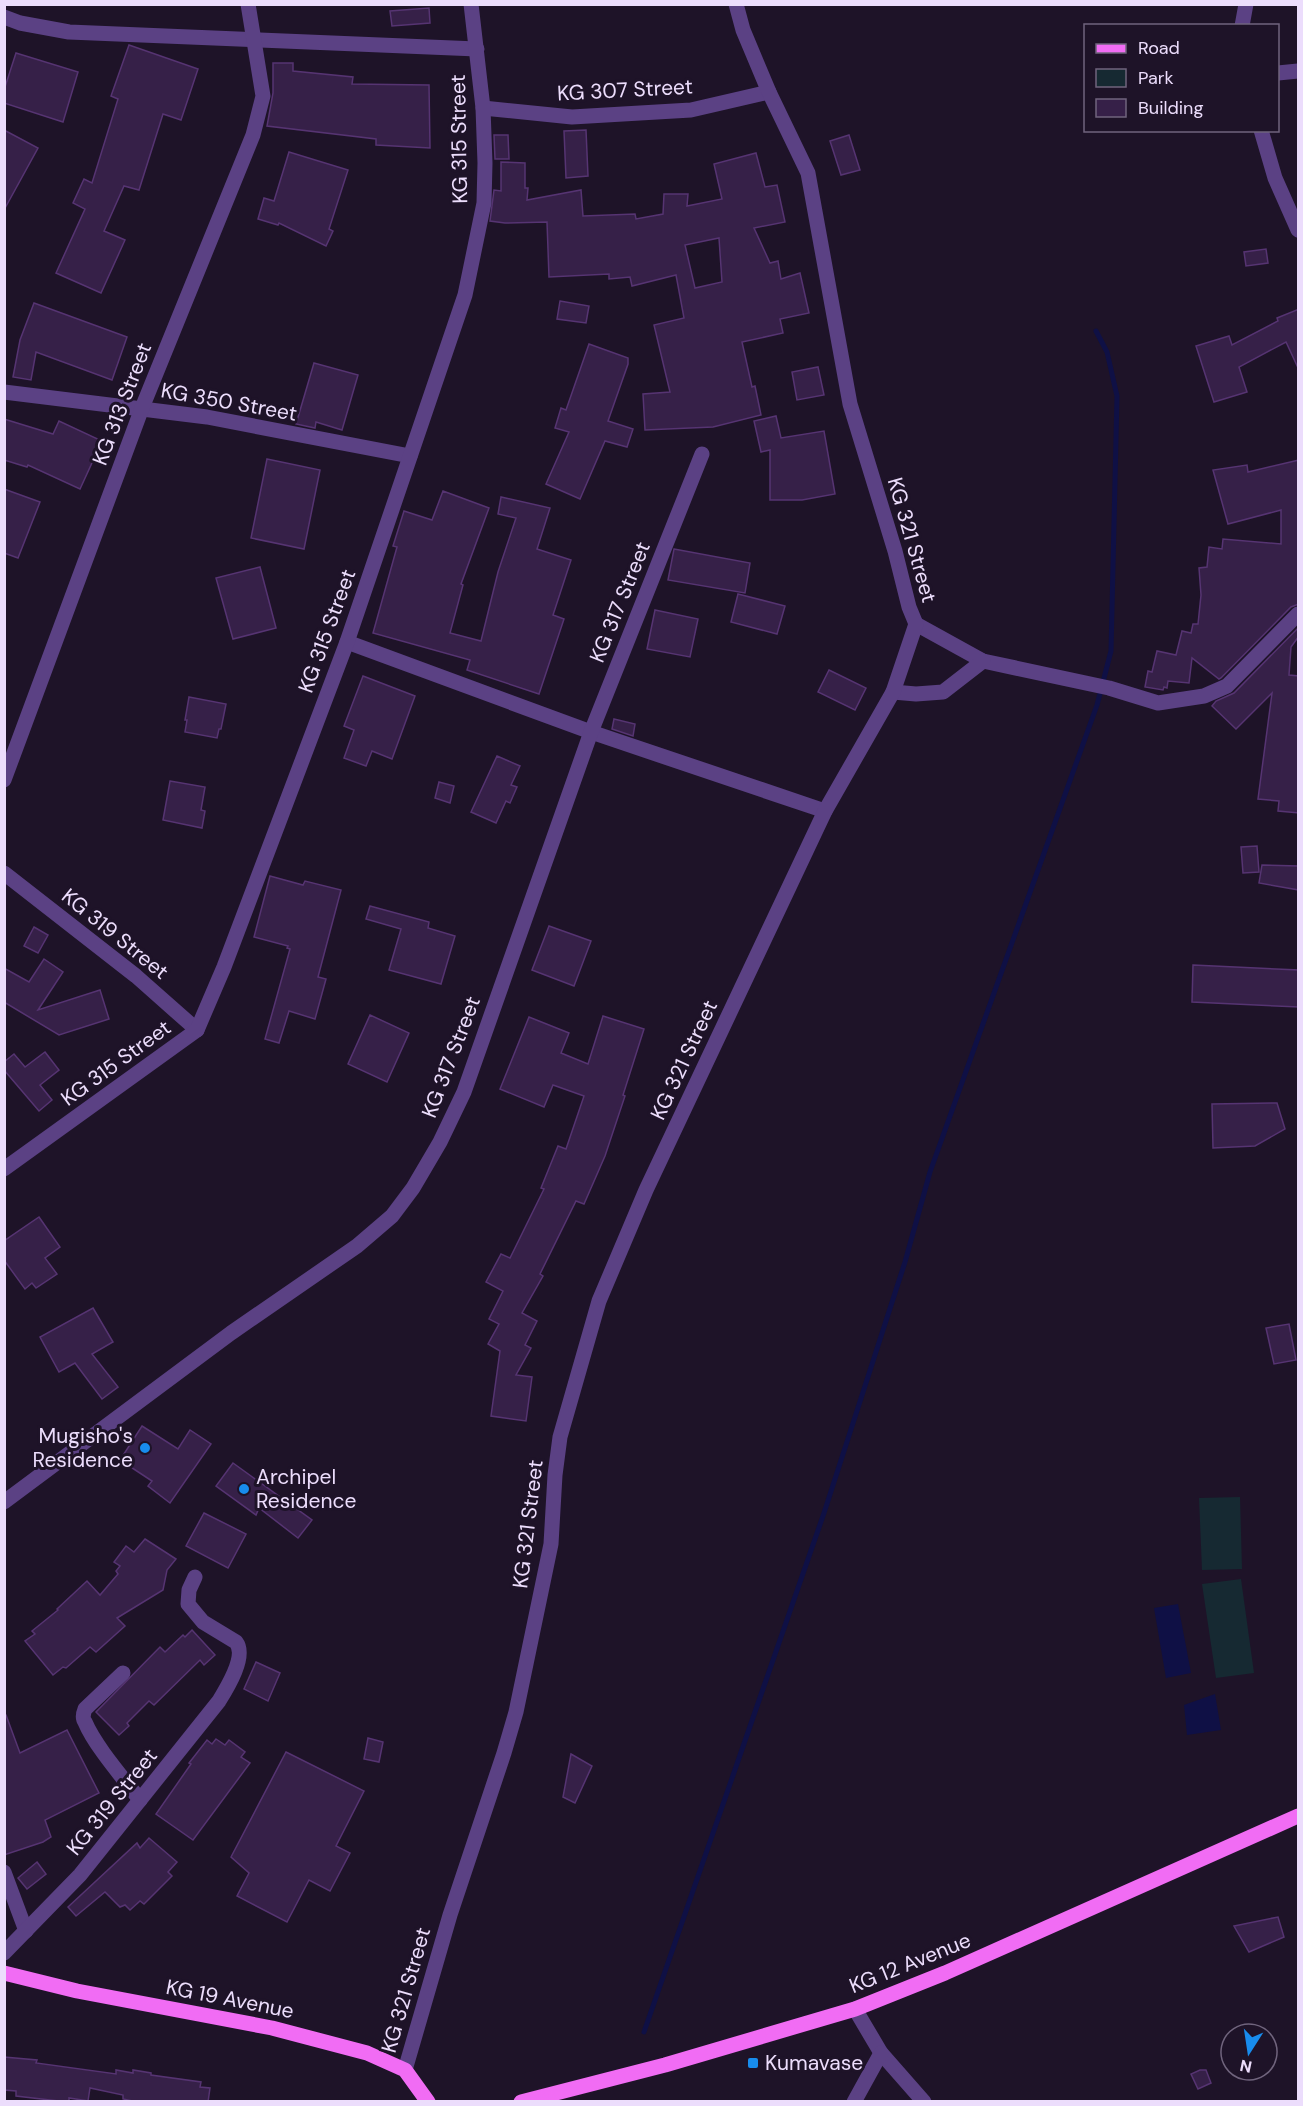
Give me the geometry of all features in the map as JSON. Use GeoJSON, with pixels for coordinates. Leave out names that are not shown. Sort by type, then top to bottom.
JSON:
{"type":"FeatureCollection","features":[{"type":"Feature","properties":{"kind":"main road","name":"KG 12 Avenue"},"geometry":{"type":"LineString","coordinates":[[521,2102],[665,2065],[855,2009],[945,1973],[1299,1816]]}},
{"type":"Feature","properties":{"kind":"main road","name":"KG 19 Avenue"},"geometry":{"type":"LineString","coordinates":[[4,1973],[77,1991],[272,2028],[322,2040],[367,2053],[405,2070]]}},
{"type":"Feature","properties":{"kind":"main road"},"geometry":{"type":"LineString","coordinates":[[405,2070],[428,2102]]}},
{"type":"Feature","properties":{"kind":"street","name":"KG 313 Street"},"geometry":{"type":"LineString","coordinates":[[4,780],[142,408],[254,135],[263,96],[248,4]]}},
{"type":"Feature","properties":{"kind":"street","name":"KG 315 Street"},"geometry":{"type":"LineString","coordinates":[[4,1168],[197,1030],[228,955],[347,642],[465,295],[484,203],[485,163],[483,108],[471,4]]}},
{"type":"Feature","properties":{"kind":"street","name":"KG 321 Street"},"geometry":{"type":"LineString","coordinates":[[405,2070],[450,1915],[516,1712],[551,1544],[560,1437],[599,1301],[646,1190],[825,811],[893,692],[916,624],[909,607],[895,551],[850,404],[808,173],[769,92],[743,30],[736,4]]}},
{"type":"Feature","properties":{"kind":"street"},"geometry":{"type":"LineString","coordinates":[[1242,24],[1246,4]]}},
{"type":"Feature","properties":{"kind":"street"},"geometry":{"type":"LineString","coordinates":[[4,17],[20,23],[69,32],[477,49]]}},
{"type":"Feature","properties":{"kind":"street"},"geometry":{"type":"LineString","coordinates":[[1279,73],[1299,71]]}},
{"type":"Feature","properties":{"kind":"street","name":"KG 307 Street"},"geometry":{"type":"LineString","coordinates":[[483,108],[572,117],[691,110],[769,92]]}},
{"type":"Feature","properties":{"kind":"street"},"geometry":{"type":"LineString","coordinates":[[1262,132],[1275,178],[1299,230]]}},
{"type":"Feature","properties":{"kind":"street","name":"KG 350 Street"},"geometry":{"type":"LineString","coordinates":[[4,392],[207,417],[410,456]]}},
{"type":"Feature","properties":{"kind":"street","name":"KG 317 Street"},"geometry":{"type":"LineString","coordinates":[[4,1502],[231,1333],[357,1246],[392,1216],[413,1188],[440,1142],[464,1092],[591,732],[702,454]]}},
{"type":"Feature","properties":{"kind":"street"},"geometry":{"type":"LineString","coordinates":[[916,624],[983,661],[1007,668],[1109,688],[1158,703],[1204,696],[1227,686],[1299,614]]}},
{"type":"Feature","properties":{"kind":"street"},"geometry":{"type":"LineString","coordinates":[[347,642],[591,732],[825,811]]}},
{"type":"Feature","properties":{"kind":"street"},"geometry":{"type":"LineString","coordinates":[[893,692],[943,692],[983,661]]}},
{"type":"Feature","properties":{"kind":"street","name":"KG 319 Street"},"geometry":{"type":"LineString","coordinates":[[4,873],[136,976],[197,1030]]}},
{"type":"Feature","properties":{"kind":"street","name":"KG 319 Street"},"geometry":{"type":"LineString","coordinates":[[4,1953],[80,1875],[219,1701],[237,1665],[239,1646],[203,1622],[188,1604],[189,1590],[195,1577]]}},
{"type":"Feature","properties":{"kind":"street"},"geometry":{"type":"LineString","coordinates":[[123,1673],[85,1709],[84,1722],[140,1800]]}},
{"type":"Feature","properties":{"kind":"street"},"geometry":{"type":"LineString","coordinates":[[4,1872],[26,1931]]}},
{"type":"Feature","properties":{"kind":"street"},"geometry":{"type":"LineString","coordinates":[[855,2009],[881,2053],[924,2102]]}},
{"type":"Feature","properties":{"kind":"street"},"geometry":{"type":"LineString","coordinates":[[854,2102],[881,2053]]}},
{"type":"Feature","properties":{"kind":"green space"},"geometry":{"type":"Polygon","coordinates":[[[1240,1497],[1242,1569],[1202,1570],[1199,1498],[1240,1497]]]}},
{"type":"Feature","properties":{"kind":"green space"},"geometry":{"type":"Polygon","coordinates":[[[1241,1579],[1254,1673],[1216,1678],[1202,1584],[1241,1579]]]}},
{"type":"Feature","properties":{"kind":"shaded area"},"geometry":{"type":"Polygon","coordinates":[[[1178,1604],[1191,1673],[1166,1678],[1154,1608],[1178,1604]]]}},
{"type":"Feature","properties":{"kind":"shaded area"},"geometry":{"type":"Polygon","coordinates":[[[1215,1694],[1221,1730],[1187,1735],[1184,1705],[1215,1694]]]}},
{"type":"Feature","properties":{"kind":"building"},"geometry":{"type":"Polygon","coordinates":[[[429,8],[430,23],[392,26],[390,11],[429,8]]]}},
{"type":"Feature","properties":{"kind":"building"},"geometry":{"type":"Polygon","coordinates":[[[129,45],[198,69],[181,120],[163,114],[139,190],[124,186],[104,231],[125,240],[101,293],[56,273],[85,209],[73,203],[84,179],[92,183],[118,99],[111,96],[129,45]]]}},
{"type":"Feature","properties":{"kind":"building"},"geometry":{"type":"Polygon","coordinates":[[[16,53],[78,72],[63,122],[4,103],[4,90],[16,53]]]}},
{"type":"Feature","properties":{"kind":"building"},"geometry":{"type":"Polygon","coordinates":[[[273,63],[293,63],[293,71],[353,77],[352,84],[429,85],[430,148],[376,145],[376,139],[267,126],[273,93],[273,63]]]}},
{"type":"Feature","properties":{"kind":"building"},"geometry":{"type":"Polygon","coordinates":[[[4,130],[38,148],[4,210],[4,130]]]}},
{"type":"Feature","properties":{"kind":"building"},"geometry":{"type":"Polygon","coordinates":[[[586,130],[588,176],[566,178],[564,131],[586,130]]]}},
{"type":"Feature","properties":{"kind":"building"},"geometry":{"type":"Polygon","coordinates":[[[494,135],[508,135],[509,159],[495,159],[494,135]]]}},
{"type":"Feature","properties":{"kind":"building"},"geometry":{"type":"Polygon","coordinates":[[[849,135],[860,170],[841,175],[830,141],[849,135]]]}},
{"type":"Feature","properties":{"kind":"building"},"geometry":{"type":"Polygon","coordinates":[[[289,152],[348,170],[329,229],[333,231],[326,246],[279,223],[278,225],[258,219],[264,198],[274,201],[289,152]]]}},
{"type":"Feature","properties":{"kind":"building"},"geometry":{"type":"Polygon","coordinates":[[[756,153],[765,187],[777,185],[785,222],[754,228],[770,263],[778,261],[781,279],[800,273],[809,313],[780,319],[783,333],[742,342],[761,415],[713,427],[645,430],[643,394],[670,392],[654,325],[684,318],[676,275],[632,286],[630,277],[609,279],[609,274],[549,277],[547,222],[490,221],[494,190],[501,191],[501,162],[525,163],[527,200],[581,190],[583,216],[635,214],[636,219],[663,214],[664,194],[688,194],[687,206],[722,199],[714,164],[756,153]],[[719,238],[685,245],[695,288],[722,282],[719,238]]]}},
{"type":"Feature","properties":{"kind":"building"},"geometry":{"type":"Polygon","coordinates":[[[1266,249],[1268,263],[1246,266],[1244,252],[1266,249]]]}},
{"type":"Feature","properties":{"kind":"building"},"geometry":{"type":"Polygon","coordinates":[[[560,301],[589,306],[586,323],[557,319],[560,301]]]}},
{"type":"Feature","properties":{"kind":"building"},"geometry":{"type":"Polygon","coordinates":[[[34,303],[127,337],[112,380],[36,352],[31,380],[13,377],[20,340],[34,303]]]}},
{"type":"Feature","properties":{"kind":"building"},"geometry":{"type":"Polygon","coordinates":[[[1299,309],[1299,370],[1286,342],[1239,367],[1247,392],[1214,402],[1196,346],[1229,336],[1232,345],[1278,321],[1277,318],[1299,309]]]}},
{"type":"Feature","properties":{"kind":"building"},"geometry":{"type":"Polygon","coordinates":[[[589,344],[628,358],[628,364],[608,421],[633,429],[627,447],[605,441],[580,499],[546,484],[569,432],[555,428],[561,408],[566,410],[589,344]]]}},
{"type":"Feature","properties":{"kind":"building"},"geometry":{"type":"Polygon","coordinates":[[[314,363],[358,375],[342,430],[316,422],[315,428],[296,424],[314,363]]]}},
{"type":"Feature","properties":{"kind":"building"},"geometry":{"type":"Polygon","coordinates":[[[818,367],[824,395],[797,400],[792,372],[818,367]]]}},
{"type":"Feature","properties":{"kind":"building"},"geometry":{"type":"Polygon","coordinates":[[[776,416],[781,438],[824,431],[835,494],[802,500],[770,500],[770,450],[761,452],[754,421],[776,416]]]}},
{"type":"Feature","properties":{"kind":"building"},"geometry":{"type":"Polygon","coordinates":[[[4,419],[53,434],[59,421],[102,441],[80,489],[28,465],[27,467],[4,460],[4,419]]]}},
{"type":"Feature","properties":{"kind":"building"},"geometry":{"type":"Polygon","coordinates":[[[267,459],[320,470],[304,549],[251,538],[267,459]]]}},
{"type":"Feature","properties":{"kind":"building"},"geometry":{"type":"Polygon","coordinates":[[[1299,460],[1299,604],[1291,607],[1221,678],[1219,679],[1192,658],[1189,683],[1168,681],[1167,688],[1164,687],[1163,690],[1145,687],[1148,671],[1152,672],[1157,651],[1176,655],[1182,631],[1191,633],[1193,624],[1198,624],[1201,595],[1199,568],[1207,567],[1209,547],[1222,549],[1223,539],[1281,544],[1281,510],[1228,524],[1213,470],[1247,465],[1248,472],[1299,460]]]}},
{"type":"Feature","properties":{"kind":"building"},"geometry":{"type":"Polygon","coordinates":[[[4,489],[40,502],[18,558],[4,553],[4,489]]]}},
{"type":"Feature","properties":{"kind":"building"},"geometry":{"type":"Polygon","coordinates":[[[443,491],[489,508],[461,584],[463,585],[450,633],[481,641],[498,572],[516,518],[498,514],[501,497],[550,508],[537,549],[571,560],[553,615],[564,619],[539,694],[467,670],[470,660],[373,633],[397,547],[393,546],[404,511],[432,520],[443,491]]]}},
{"type":"Feature","properties":{"kind":"building"},"geometry":{"type":"Polygon","coordinates":[[[674,549],[750,563],[745,593],[668,580],[674,549]]]}},
{"type":"Feature","properties":{"kind":"building"},"geometry":{"type":"Polygon","coordinates":[[[260,567],[276,628],[233,639],[216,578],[260,567]]]}},
{"type":"Feature","properties":{"kind":"building"},"geometry":{"type":"Polygon","coordinates":[[[738,594],[785,606],[777,634],[731,622],[738,594]]]}},
{"type":"Feature","properties":{"kind":"building"},"geometry":{"type":"Polygon","coordinates":[[[655,610],[698,619],[690,657],[647,649],[655,610]]]}},
{"type":"Feature","properties":{"kind":"building"},"geometry":{"type":"Polygon","coordinates":[[[1299,627],[1299,636],[1291,647],[1289,675],[1299,676],[1299,813],[1278,811],[1279,801],[1258,799],[1272,693],[1236,729],[1212,706],[1216,701],[1234,693],[1299,627]]]}},
{"type":"Feature","properties":{"kind":"building"},"geometry":{"type":"Polygon","coordinates":[[[829,670],[866,688],[855,710],[818,692],[829,670]]]}},
{"type":"Feature","properties":{"kind":"building"},"geometry":{"type":"Polygon","coordinates":[[[363,676],[415,696],[392,759],[372,751],[366,766],[344,758],[354,730],[344,726],[363,676]]]}},
{"type":"Feature","properties":{"kind":"building"},"geometry":{"type":"Polygon","coordinates":[[[189,697],[226,704],[217,738],[185,732],[189,697]]]}},
{"type":"Feature","properties":{"kind":"building"},"geometry":{"type":"Polygon","coordinates":[[[614,719],[635,724],[633,736],[612,729],[614,719]]]}},
{"type":"Feature","properties":{"kind":"building"},"geometry":{"type":"Polygon","coordinates":[[[497,756],[520,766],[511,785],[517,787],[510,803],[506,801],[496,823],[471,812],[497,756]]]}},
{"type":"Feature","properties":{"kind":"building"},"geometry":{"type":"Polygon","coordinates":[[[170,781],[205,787],[201,810],[205,811],[202,828],[163,820],[170,781]]]}},
{"type":"Feature","properties":{"kind":"building"},"geometry":{"type":"Polygon","coordinates":[[[439,782],[454,786],[450,803],[435,798],[439,782]]]}},
{"type":"Feature","properties":{"kind":"building"},"geometry":{"type":"Polygon","coordinates":[[[1257,846],[1259,872],[1243,873],[1241,847],[1257,846]]]}},
{"type":"Feature","properties":{"kind":"building"},"geometry":{"type":"Polygon","coordinates":[[[1262,865],[1299,866],[1299,890],[1259,883],[1262,865]]]}},
{"type":"Feature","properties":{"kind":"building"},"geometry":{"type":"Polygon","coordinates":[[[270,876],[303,885],[305,881],[341,890],[318,977],[326,979],[315,1019],[289,1011],[279,1043],[265,1039],[290,949],[287,948],[288,946],[254,937],[270,876]]]}},
{"type":"Feature","properties":{"kind":"building"},"geometry":{"type":"Polygon","coordinates":[[[370,906],[429,922],[428,928],[455,936],[441,984],[389,970],[401,929],[366,919],[370,906]]]}},
{"type":"Feature","properties":{"kind":"building"},"geometry":{"type":"Polygon","coordinates":[[[549,926],[591,941],[574,986],[532,970],[549,926]]]}},
{"type":"Feature","properties":{"kind":"building"},"geometry":{"type":"Polygon","coordinates":[[[34,927],[48,935],[38,953],[24,946],[34,927]]]}},
{"type":"Feature","properties":{"kind":"building"},"geometry":{"type":"Polygon","coordinates":[[[44,959],[63,972],[38,1010],[100,990],[109,1019],[59,1035],[4,1002],[4,968],[29,982],[44,959]]]}},
{"type":"Feature","properties":{"kind":"building"},"geometry":{"type":"Polygon","coordinates":[[[1193,965],[1299,970],[1299,1007],[1192,1002],[1193,965]]]}},
{"type":"Feature","properties":{"kind":"building"},"geometry":{"type":"Polygon","coordinates":[[[370,1015],[409,1033],[387,1082],[348,1064],[370,1015]]]}},
{"type":"Feature","properties":{"kind":"building"},"geometry":{"type":"Polygon","coordinates":[[[603,1016],[644,1029],[605,1156],[584,1204],[576,1201],[540,1274],[543,1276],[522,1313],[537,1321],[525,1345],[531,1348],[516,1375],[532,1377],[526,1421],[491,1416],[500,1351],[488,1344],[499,1324],[489,1319],[503,1291],[486,1282],[501,1254],[510,1258],[544,1189],[541,1188],[558,1146],[566,1149],[584,1096],[553,1085],[544,1107],[500,1089],[529,1017],[569,1033],[561,1053],[588,1064],[603,1016]]]}},
{"type":"Feature","properties":{"kind":"building"},"geometry":{"type":"Polygon","coordinates":[[[45,1052],[59,1070],[40,1085],[52,1100],[39,1111],[4,1070],[4,1062],[14,1054],[25,1067],[45,1052]]]}},
{"type":"Feature","properties":{"kind":"building"},"geometry":{"type":"Polygon","coordinates":[[[1277,1103],[1285,1129],[1255,1146],[1213,1148],[1212,1104],[1277,1103]]]}},
{"type":"Feature","properties":{"kind":"building"},"geometry":{"type":"Polygon","coordinates":[[[39,1217],[60,1247],[45,1258],[57,1274],[36,1288],[32,1283],[25,1289],[4,1260],[4,1241],[39,1217]]]}},
{"type":"Feature","properties":{"kind":"building"},"geometry":{"type":"Polygon","coordinates":[[[93,1308],[113,1342],[92,1354],[118,1387],[102,1399],[75,1363],[59,1372],[40,1337],[93,1308]]]}},
{"type":"Feature","properties":{"kind":"building"},"geometry":{"type":"Polygon","coordinates":[[[1289,1324],[1296,1360],[1274,1364],[1266,1328],[1289,1324]]]}},
{"type":"Feature","properties":{"kind":"building"},"geometry":{"type":"Polygon","coordinates":[[[142,1426],[178,1449],[190,1430],[211,1444],[170,1503],[148,1486],[152,1481],[120,1460],[142,1426]]]}},
{"type":"Feature","properties":{"kind":"building"},"geometry":{"type":"Polygon","coordinates":[[[233,1463],[312,1520],[298,1538],[259,1508],[256,1515],[216,1486],[233,1463]]]}},
{"type":"Feature","properties":{"kind":"building"},"geometry":{"type":"Polygon","coordinates":[[[204,1513],[246,1534],[228,1568],[186,1546],[204,1513]]]}},
{"type":"Feature","properties":{"kind":"building"},"geometry":{"type":"Polygon","coordinates":[[[145,1539],[176,1559],[167,1570],[163,1590],[117,1618],[125,1626],[96,1652],[90,1647],[66,1668],[63,1667],[53,1675],[25,1641],[35,1634],[32,1631],[58,1610],[87,1581],[100,1595],[118,1574],[116,1571],[120,1566],[114,1562],[126,1546],[134,1552],[145,1539]]]}},
{"type":"Feature","properties":{"kind":"building"},"geometry":{"type":"Polygon","coordinates":[[[192,1630],[215,1655],[204,1665],[200,1660],[154,1705],[149,1701],[127,1723],[129,1726],[119,1735],[96,1712],[160,1647],[165,1652],[183,1635],[185,1637],[192,1630]]]}},
{"type":"Feature","properties":{"kind":"building"},"geometry":{"type":"Polygon","coordinates":[[[256,1662],[280,1673],[268,1701],[244,1689],[256,1662]]]}},
{"type":"Feature","properties":{"kind":"building"},"geometry":{"type":"Polygon","coordinates":[[[4,1715],[6,1715],[20,1753],[67,1730],[99,1793],[45,1820],[51,1837],[43,1842],[4,1855],[4,1715]]]}},
{"type":"Feature","properties":{"kind":"building"},"geometry":{"type":"Polygon","coordinates":[[[368,1738],[383,1742],[379,1762],[364,1759],[368,1738]]]}},
{"type":"Feature","properties":{"kind":"building"},"geometry":{"type":"Polygon","coordinates":[[[216,1739],[225,1745],[229,1740],[245,1752],[241,1757],[250,1763],[193,1840],[156,1814],[207,1740],[212,1744],[216,1739]]]}},
{"type":"Feature","properties":{"kind":"building"},"geometry":{"type":"Polygon","coordinates":[[[286,1752],[364,1791],[336,1846],[350,1853],[330,1891],[309,1880],[287,1922],[237,1896],[249,1873],[231,1857],[286,1752]]]}},
{"type":"Feature","properties":{"kind":"building"},"geometry":{"type":"Polygon","coordinates":[[[571,1754],[592,1766],[575,1803],[563,1797],[571,1754]]]}},
{"type":"Feature","properties":{"kind":"building"},"geometry":{"type":"Polygon","coordinates":[[[149,1838],[177,1862],[168,1872],[172,1876],[144,1904],[140,1901],[130,1910],[125,1905],[120,1907],[105,1892],[76,1916],[68,1907],[137,1843],[140,1848],[149,1838]]]}},
{"type":"Feature","properties":{"kind":"building"},"geometry":{"type":"Polygon","coordinates":[[[37,1862],[46,1874],[27,1889],[18,1878],[37,1862]]]}},
{"type":"Feature","properties":{"kind":"building"},"geometry":{"type":"Polygon","coordinates":[[[1278,1917],[1284,1937],[1249,1952],[1234,1926],[1278,1917]]]}},
{"type":"Feature","properties":{"kind":"building"},"geometry":{"type":"Polygon","coordinates":[[[4,2057],[37,2060],[36,2063],[116,2074],[116,2070],[133,2073],[133,2070],[201,2082],[200,2087],[210,2088],[208,2102],[137,2102],[123,2099],[123,2095],[90,2088],[88,2101],[69,2098],[67,2102],[16,2096],[16,2091],[4,2090],[4,2057]]]}},
{"type":"Feature","properties":{"kind":"building"},"geometry":{"type":"Polygon","coordinates":[[[1206,2070],[1211,2083],[1198,2089],[1191,2074],[1206,2070]]]}},
{"type":"Feature","properties":{"kind":"waterway"},"geometry":{"type":"LineString","coordinates":[[644,2032],[824,1513],[905,1262],[930,1172],[1097,705],[1111,651],[1117,396],[1107,352],[1096,331]]}},
{"type":"Feature","properties":{"kind":"place","name":"Mugisho's Residence"},"geometry":{"type":"Point","coordinates":[145,1448]}},
{"type":"Feature","properties":{"kind":"place","name":"Archipel Residence"},"geometry":{"type":"Point","coordinates":[244,1489]}},
{"type":"Feature","properties":{"kind":"place","name":"Kumavase"},"geometry":{"type":"Point","coordinates":[753,2063]}}]}
